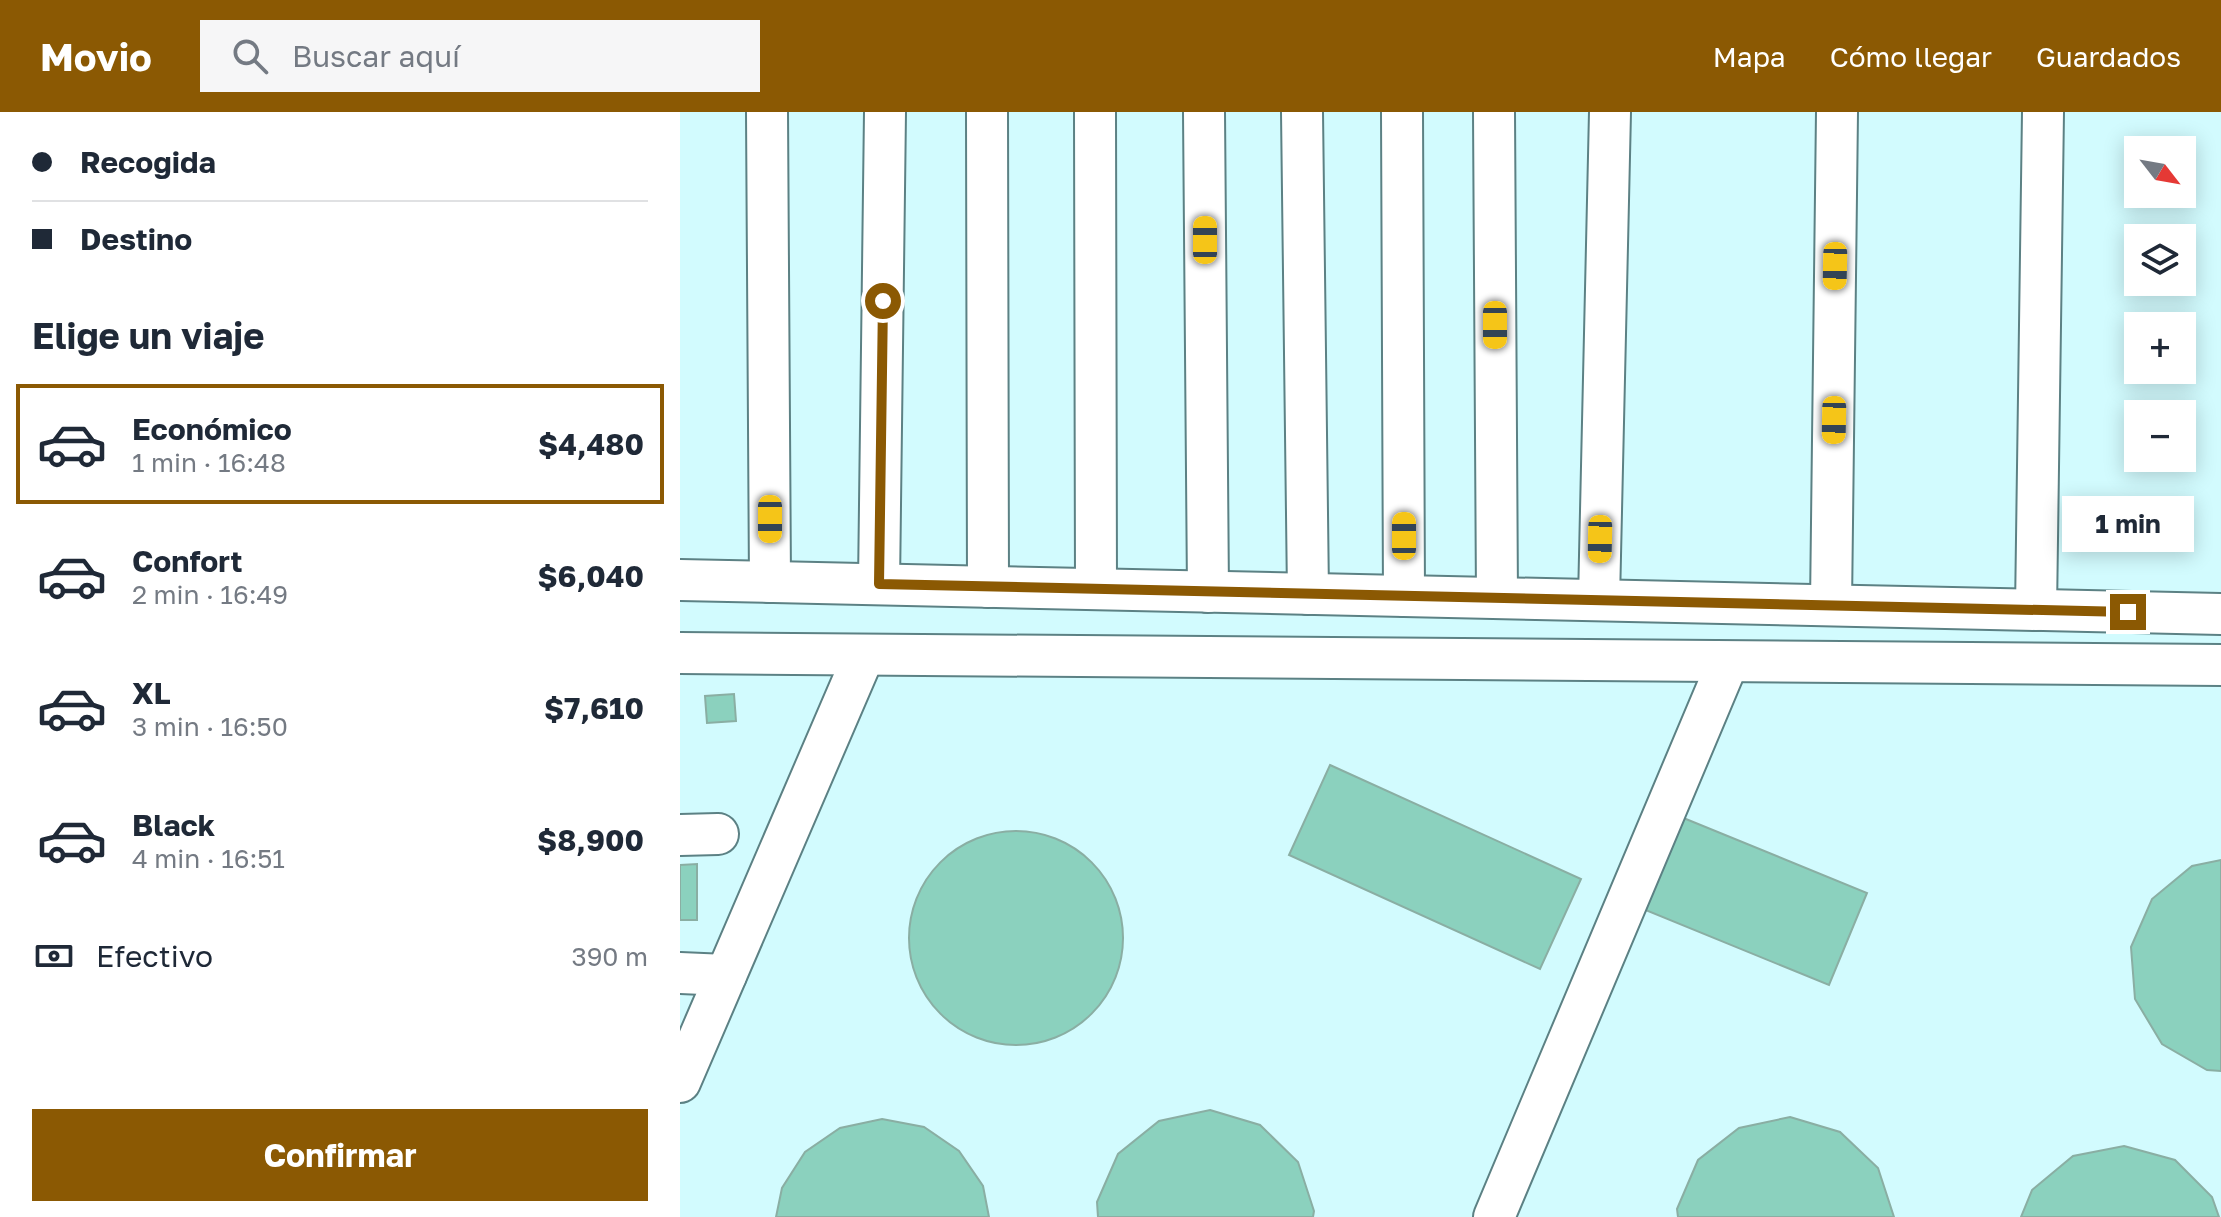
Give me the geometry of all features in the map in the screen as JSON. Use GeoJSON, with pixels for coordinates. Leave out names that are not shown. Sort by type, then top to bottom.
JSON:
{"type":"FeatureCollection","features":[{"type":"Feature","properties":{"kind":"street"},"geometry":{"type":"LineString","coordinates":[[767,112],[770,582]]}},
{"type":"Feature","properties":{"kind":"street"},"geometry":{"type":"LineString","coordinates":[[879,584],[885,112]]}},
{"type":"Feature","properties":{"kind":"street"},"geometry":{"type":"LineString","coordinates":[[987,112],[988,587]]}},
{"type":"Feature","properties":{"kind":"street"},"geometry":{"type":"LineString","coordinates":[[1095,112],[1096,589]]}},
{"type":"Feature","properties":{"kind":"street"},"geometry":{"type":"LineString","coordinates":[[1204,112],[1208,592]]}},
{"type":"Feature","properties":{"kind":"street"},"geometry":{"type":"LineString","coordinates":[[1302,112],[1308,594]]}},
{"type":"Feature","properties":{"kind":"street"},"geometry":{"type":"LineString","coordinates":[[1402,112],[1404,596]]}},
{"type":"Feature","properties":{"kind":"street"},"geometry":{"type":"LineString","coordinates":[[1494,112],[1497,598]]}},
{"type":"Feature","properties":{"kind":"street"},"geometry":{"type":"LineString","coordinates":[[1599,600],[1610,112]]}},
{"type":"Feature","properties":{"kind":"street"},"geometry":{"type":"LineString","coordinates":[[1831,605],[1837,112]]}},
{"type":"Feature","properties":{"kind":"street"},"geometry":{"type":"LineString","coordinates":[[2036,610],[2043,112]]}},
{"type":"Feature","properties":{"kind":"street"},"geometry":{"type":"LineString","coordinates":[[680,580],[2221,614]]}},
{"type":"Feature","properties":{"kind":"street"},"geometry":{"type":"LineString","coordinates":[[680,653],[2221,665]]}},
{"type":"Feature","properties":{"kind":"street"},"geometry":{"type":"LineString","coordinates":[[680,1082],[864,655]]}},
{"type":"Feature","properties":{"kind":"street"},"geometry":{"type":"LineString","coordinates":[[1494,1217],[1728,662]]}},
{"type":"Feature","properties":{"kind":"street"},"geometry":{"type":"LineString","coordinates":[[680,973],[726,975]]}},
{"type":"Feature","properties":{"kind":"building"},"geometry":{"type":"Polygon","coordinates":[[[734,694],[736,721],[707,723],[705,696],[734,694]]]}},
{"type":"Feature","properties":{"kind":"building"},"geometry":{"type":"Polygon","coordinates":[[[1330,765],[1581,879],[1540,969],[1289,855],[1330,765]]]}},
{"type":"Feature","properties":{"kind":"building"},"geometry":{"type":"Polygon","coordinates":[[[1681,817],[1867,893],[1829,985],[1643,909],[1681,817]]]}},
{"type":"Feature","properties":{"kind":"building"},"geometry":{"type":"Polygon","coordinates":[[[1016,831],[1057,839],[1092,862],[1115,897],[1123,938],[1115,979],[1092,1014],[1057,1037],[1016,1045],[975,1037],[940,1014],[917,979],[909,938],[917,897],[940,862],[975,839],[1016,831]]]}},
{"type":"Feature","properties":{"kind":"building"},"geometry":{"type":"Polygon","coordinates":[[[2221,860],[2221,1071],[2207,1070],[2162,1044],[2135,999],[2131,947],[2152,899],[2192,866],[2221,860]]]}},
{"type":"Feature","properties":{"kind":"building"},"geometry":{"type":"Polygon","coordinates":[[[697,864],[697,920],[680,920],[680,865],[697,864]]]}},
{"type":"Feature","properties":{"kind":"building"},"geometry":{"type":"Polygon","coordinates":[[[1210,1110],[1260,1125],[1298,1162],[1314,1211],[1313,1217],[1098,1217],[1097,1202],[1118,1154],[1159,1121],[1210,1110]]]}},
{"type":"Feature","properties":{"kind":"building"},"geometry":{"type":"Polygon","coordinates":[[[1790,1117],[1840,1132],[1878,1168],[1894,1217],[1678,1217],[1677,1209],[1698,1160],[1739,1128],[1790,1117]]]}},
{"type":"Feature","properties":{"kind":"building"},"geometry":{"type":"Polygon","coordinates":[[[882,1119],[924,1127],[959,1151],[983,1186],[989,1217],[776,1217],[782,1188],[805,1152],[840,1128],[882,1119]]]}},
{"type":"Feature","properties":{"kind":"building"},"geometry":{"type":"Polygon","coordinates":[[[2124,1146],[2175,1160],[2212,1197],[2219,1217],[2021,1217],[2032,1190],[2073,1156],[2124,1146]]]}},
{"type":"Feature","properties":{"kind":"route"},"geometry":{"type":"LineString","coordinates":[[883,301],[879,584],[2128,612]]}}]}
